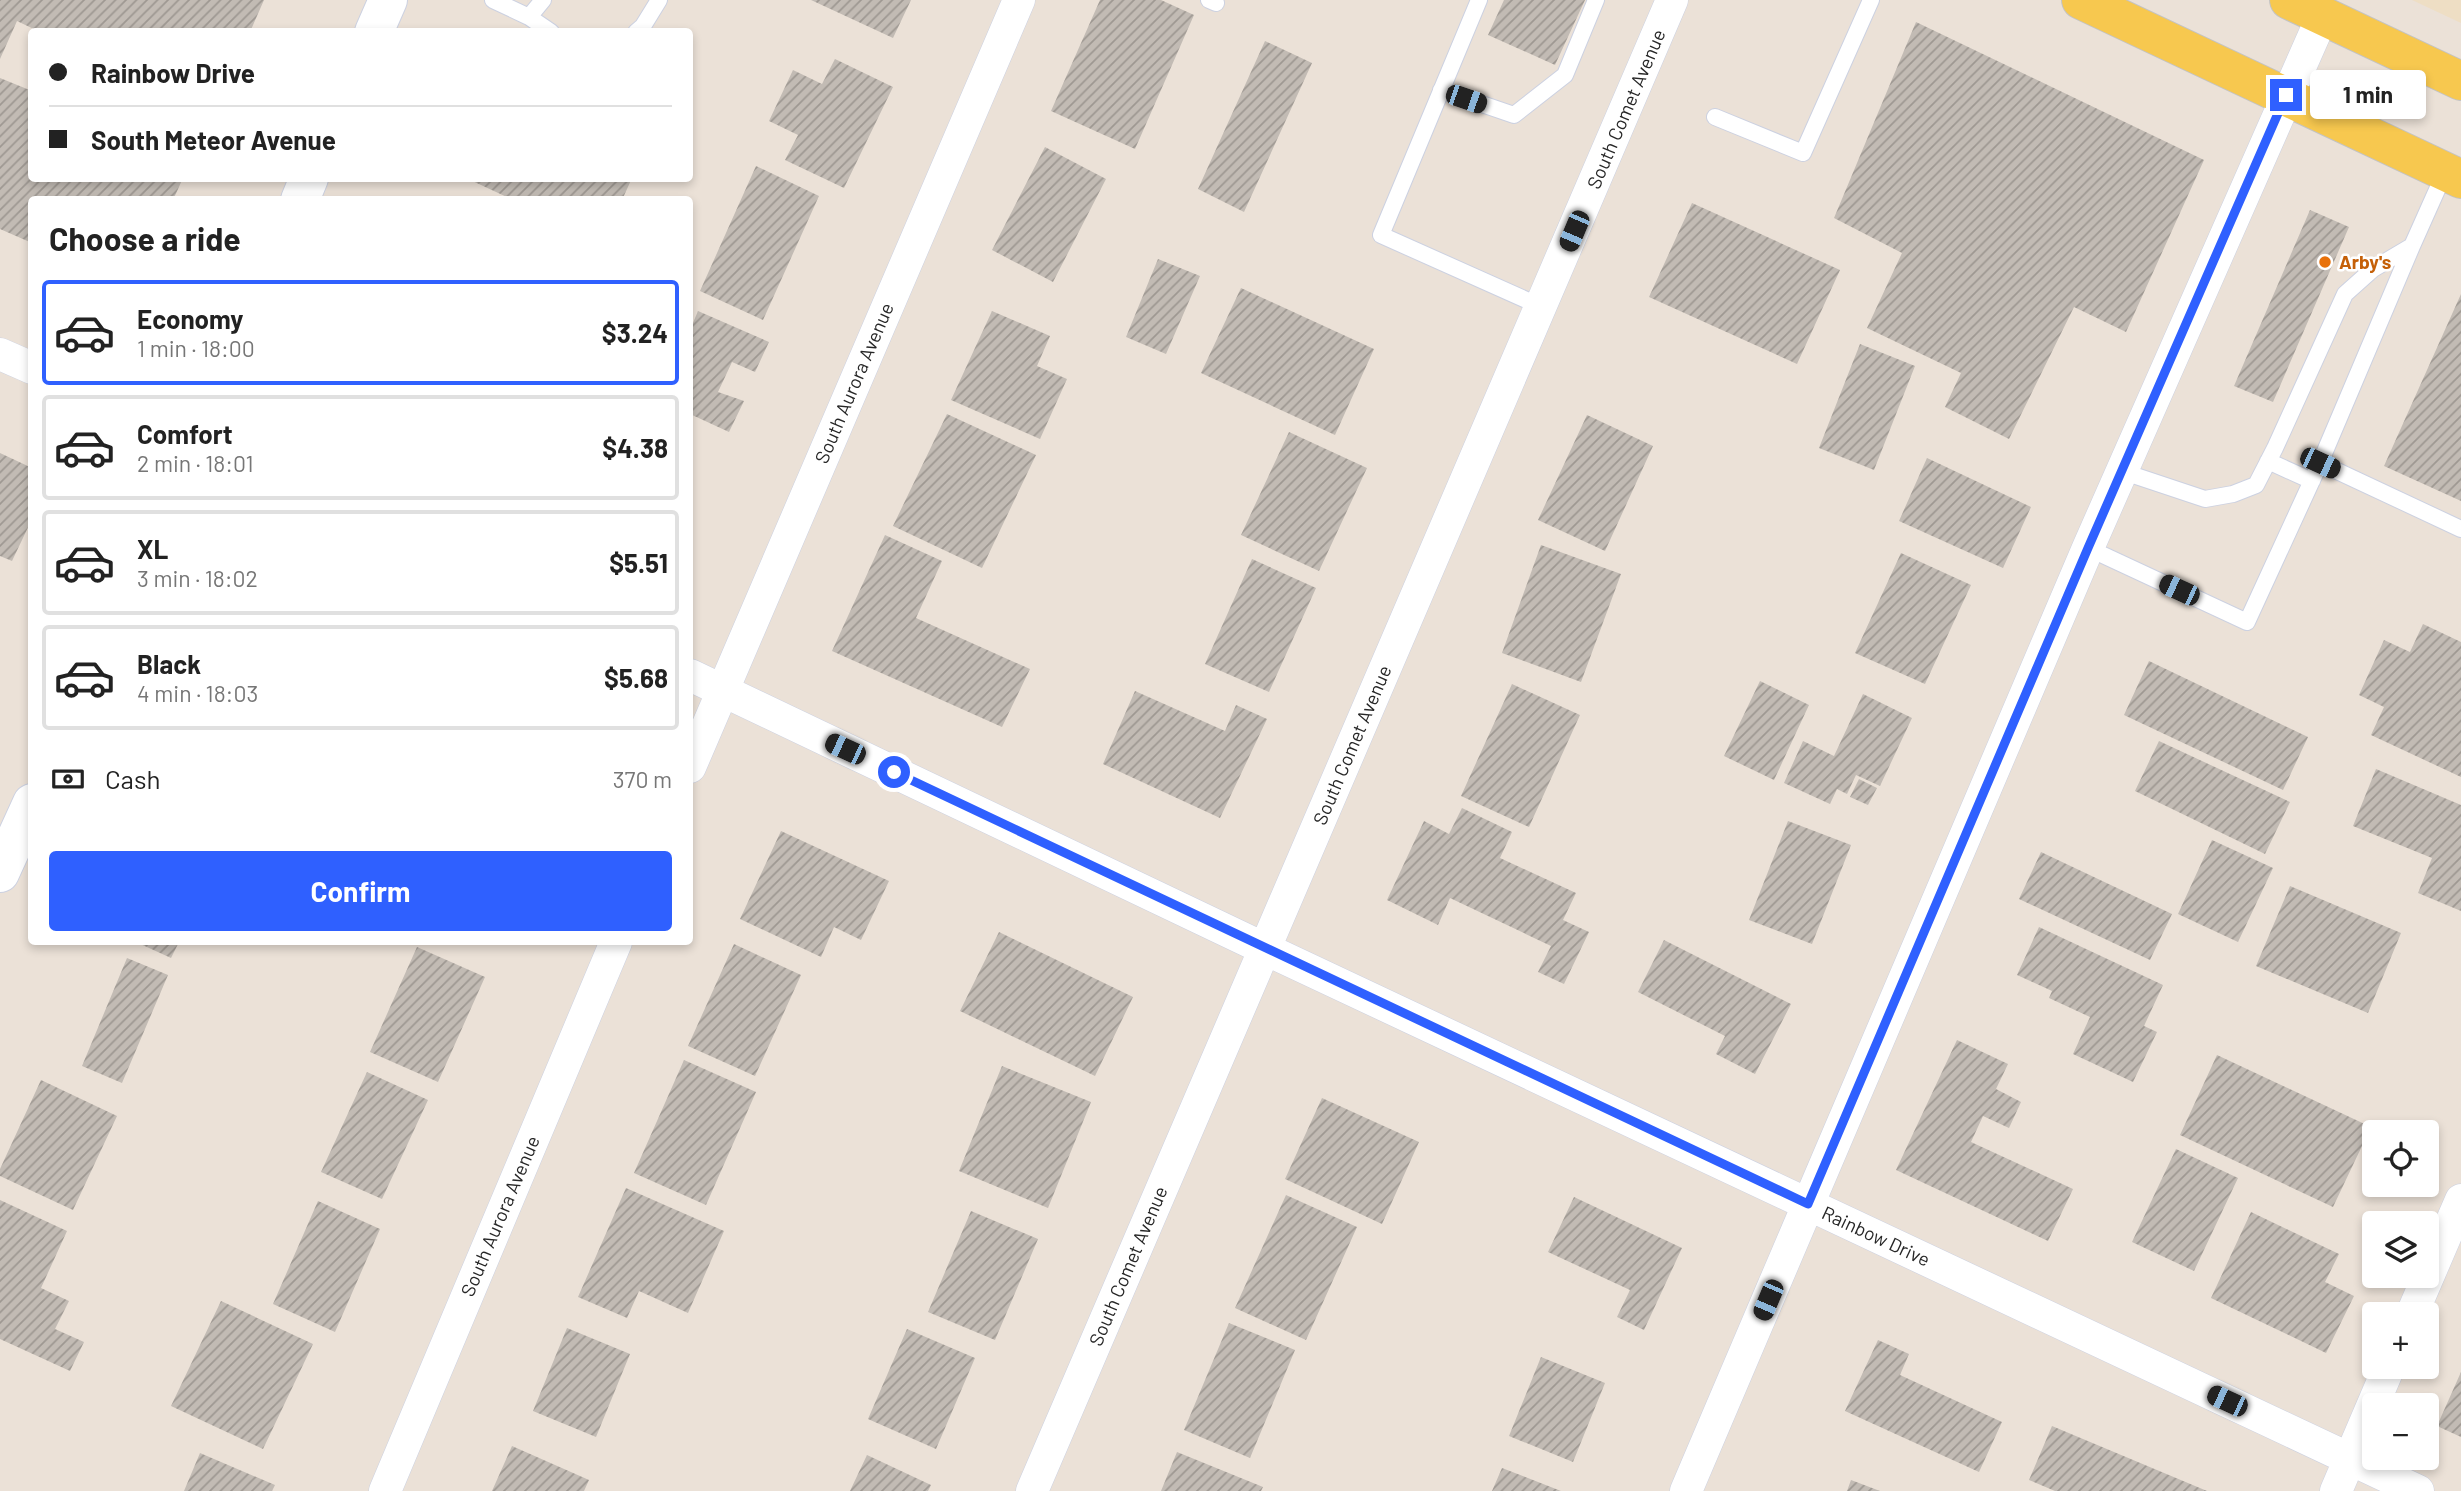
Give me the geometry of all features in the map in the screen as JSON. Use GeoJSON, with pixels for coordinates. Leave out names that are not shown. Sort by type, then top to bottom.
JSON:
{"type":"FeatureCollection","features":[{"type":"Feature","properties":{"kind":"main road"},"geometry":{"type":"LineString","coordinates":[[2081,0],[2453,176]]}},
{"type":"Feature","properties":{"kind":"main road"},"geometry":{"type":"LineString","coordinates":[[2306,7],[2461,81]]}},
{"type":"Feature","properties":{"kind":"street"},"geometry":{"type":"LineString","coordinates":[[376,28],[388,0]]}},
{"type":"Feature","properties":{"kind":"street","name":"South Aurora Avenue"},"geometry":{"type":"LineString","coordinates":[[693,759],[1019,0]]}},
{"type":"Feature","properties":{"kind":"street","name":"South Comet Avenue"},"geometry":{"type":"LineString","coordinates":[[1032,1491],[1672,0]]}},
{"type":"Feature","properties":{"kind":"street"},"geometry":{"type":"LineString","coordinates":[[1686,1491],[2121,471],[2286,95],[2306,7]]}},
{"type":"Feature","properties":{"kind":"street"},"geometry":{"type":"LineString","coordinates":[[0,354],[28,366]]}},
{"type":"Feature","properties":{"kind":"street","name":"Rainbow Drive"},"geometry":{"type":"LineString","coordinates":[[693,676],[1263,948],[2418,1491]]}},
{"type":"Feature","properties":{"kind":"street"},"geometry":{"type":"LineString","coordinates":[[0,873],[28,812]]}},
{"type":"Feature","properties":{"kind":"street","name":"South Aurora Avenue"},"geometry":{"type":"LineString","coordinates":[[385,1491],[615,945]]}},
{"type":"Feature","properties":{"kind":"street"},"geometry":{"type":"LineString","coordinates":[[2417,1302],[2461,1200]]}},
{"type":"Feature","properties":{"kind":"street"},"geometry":{"type":"LineString","coordinates":[[2336,1491],[2384,1379]]}},
{"type":"Feature","properties":{"kind":"lane"},"geometry":{"type":"LineString","coordinates":[[493,0],[545,28]]}},
{"type":"Feature","properties":{"kind":"lane"},"geometry":{"type":"LineString","coordinates":[[528,17],[543,0]]}},
{"type":"Feature","properties":{"kind":"lane"},"geometry":{"type":"LineString","coordinates":[[641,28],[659,0]]}},
{"type":"Feature","properties":{"kind":"lane"},"geometry":{"type":"LineString","coordinates":[[1479,0],[1381,236],[1542,307]]}},
{"type":"Feature","properties":{"kind":"lane"},"geometry":{"type":"LineString","coordinates":[[1441,90],[1514,115],[1565,75],[1596,0]]}},
{"type":"Feature","properties":{"kind":"lane"},"geometry":{"type":"LineString","coordinates":[[1715,117],[1803,153],[1871,0]]}},
{"type":"Feature","properties":{"kind":"lane"},"geometry":{"type":"LineString","coordinates":[[2088,548],[2247,622],[2320,463],[2412,246],[2453,176]]}},
{"type":"Feature","properties":{"kind":"lane"},"geometry":{"type":"LineString","coordinates":[[2121,471],[2205,499],[2233,494],[2256,485],[2345,294],[2373,269],[2412,246]]}},
{"type":"Feature","properties":{"kind":"lane"},"geometry":{"type":"LineString","coordinates":[[2268,461],[2312,481]]}},
{"type":"Feature","properties":{"kind":"lane"},"geometry":{"type":"LineString","coordinates":[[2320,463],[2461,529]]}},
{"type":"Feature","properties":{"kind":"shaded area"},"geometry":{"type":"Polygon","coordinates":[[[2412,0],[2461,0],[2461,23],[2412,0]]]}},
{"type":"Feature","properties":{"kind":"building"},"geometry":{"type":"Polygon","coordinates":[[[0,0],[264,0],[252,28],[32,28],[17,21],[0,59],[0,0]]]}},
{"type":"Feature","properties":{"kind":"building"},"geometry":{"type":"Polygon","coordinates":[[[811,0],[911,0],[893,38],[811,0]]]}},
{"type":"Feature","properties":{"kind":"building"},"geometry":{"type":"Polygon","coordinates":[[[1100,0],[1161,0],[1194,15],[1135,149],[1051,111],[1100,0]]]}},
{"type":"Feature","properties":{"kind":"building"},"geometry":{"type":"Polygon","coordinates":[[[1504,0],[1585,0],[1555,65],[1488,35],[1504,0]]]}},
{"type":"Feature","properties":{"kind":"building"},"geometry":{"type":"Polygon","coordinates":[[[1916,22],[2204,160],[2126,332],[2074,307],[2009,439],[1945,407],[1961,373],[1867,328],[1902,253],[1834,218],[1916,22]]]}},
{"type":"Feature","properties":{"kind":"building"},"geometry":{"type":"Polygon","coordinates":[[[1265,41],[1312,63],[1244,212],[1198,189],[1265,41]]]}},
{"type":"Feature","properties":{"kind":"building"},"geometry":{"type":"Polygon","coordinates":[[[835,59],[893,87],[844,188],[785,160],[798,135],[769,121],[793,70],[822,84],[835,59]]]}},
{"type":"Feature","properties":{"kind":"building"},"geometry":{"type":"Polygon","coordinates":[[[0,78],[28,89],[28,182],[181,182],[175,196],[28,196],[28,241],[0,229],[0,78]]]}},
{"type":"Feature","properties":{"kind":"building"},"geometry":{"type":"Polygon","coordinates":[[[1045,147],[1106,179],[1053,282],[992,250],[1045,147]]]}},
{"type":"Feature","properties":{"kind":"building"},"geometry":{"type":"Polygon","coordinates":[[[756,166],[819,196],[763,320],[700,291],[756,166]]]}},
{"type":"Feature","properties":{"kind":"building"},"geometry":{"type":"Polygon","coordinates":[[[475,182],[630,182],[624,196],[504,196],[475,182]]]}},
{"type":"Feature","properties":{"kind":"building"},"geometry":{"type":"Polygon","coordinates":[[[1692,203],[1840,270],[1797,364],[1649,297],[1692,203]]]}},
{"type":"Feature","properties":{"kind":"building"},"geometry":{"type":"Polygon","coordinates":[[[2310,210],[2349,227],[2273,402],[2234,386],[2310,210]]]}},
{"type":"Feature","properties":{"kind":"building"},"geometry":{"type":"Polygon","coordinates":[[[1158,259],[1200,276],[1166,354],[1126,337],[1158,259]]]}},
{"type":"Feature","properties":{"kind":"building"},"geometry":{"type":"Polygon","coordinates":[[[1241,288],[1374,349],[1335,435],[1201,373],[1241,288]]]}},
{"type":"Feature","properties":{"kind":"building"},"geometry":{"type":"Polygon","coordinates":[[[2461,294],[2461,501],[2384,466],[2461,294]]]}},
{"type":"Feature","properties":{"kind":"building"},"geometry":{"type":"Polygon","coordinates":[[[698,311],[769,342],[755,372],[732,362],[718,392],[744,401],[729,432],[693,415],[693,323],[698,311]]]}},
{"type":"Feature","properties":{"kind":"building"},"geometry":{"type":"Polygon","coordinates":[[[992,311],[1050,336],[1037,366],[1067,379],[1040,439],[951,400],[992,311]]]}},
{"type":"Feature","properties":{"kind":"building"},"geometry":{"type":"Polygon","coordinates":[[[1860,344],[1915,366],[1874,470],[1819,448],[1860,344]]]}},
{"type":"Feature","properties":{"kind":"building"},"geometry":{"type":"Polygon","coordinates":[[[947,414],[1036,455],[982,568],[893,526],[947,414]]]}},
{"type":"Feature","properties":{"kind":"building"},"geometry":{"type":"Polygon","coordinates":[[[1587,415],[1653,446],[1605,551],[1538,520],[1587,415]]]}},
{"type":"Feature","properties":{"kind":"building"},"geometry":{"type":"Polygon","coordinates":[[[1289,432],[1367,468],[1319,571],[1241,535],[1289,432]]]}},
{"type":"Feature","properties":{"kind":"building"},"geometry":{"type":"Polygon","coordinates":[[[0,453],[28,466],[28,527],[12,561],[0,556],[0,453]]]}},
{"type":"Feature","properties":{"kind":"building"},"geometry":{"type":"Polygon","coordinates":[[[1927,458],[2031,507],[2003,568],[1899,521],[1927,458]]]}},
{"type":"Feature","properties":{"kind":"building"},"geometry":{"type":"Polygon","coordinates":[[[885,535],[942,561],[916,618],[1030,669],[1002,727],[832,651],[885,535]]]}},
{"type":"Feature","properties":{"kind":"building"},"geometry":{"type":"Polygon","coordinates":[[[1541,545],[1621,574],[1581,682],[1502,653],[1541,545]]]}},
{"type":"Feature","properties":{"kind":"building"},"geometry":{"type":"Polygon","coordinates":[[[1901,553],[1971,585],[1925,684],[1855,653],[1901,553]]]}},
{"type":"Feature","properties":{"kind":"building"},"geometry":{"type":"Polygon","coordinates":[[[1252,559],[1316,588],[1269,692],[1205,664],[1252,559]]]}},
{"type":"Feature","properties":{"kind":"building"},"geometry":{"type":"Polygon","coordinates":[[[2423,624],[2461,642],[2461,777],[2371,735],[2384,707],[2359,695],[2384,640],[2410,652],[2423,624]]]}},
{"type":"Feature","properties":{"kind":"building"},"geometry":{"type":"Polygon","coordinates":[[[2149,661],[2308,737],[2283,790],[2124,715],[2149,661]]]}},
{"type":"Feature","properties":{"kind":"building"},"geometry":{"type":"Polygon","coordinates":[[[1760,681],[1809,705],[1774,780],[1724,756],[1760,681]]]}},
{"type":"Feature","properties":{"kind":"building"},"geometry":{"type":"Polygon","coordinates":[[[1512,684],[1580,715],[1529,827],[1461,796],[1512,684]]]}},
{"type":"Feature","properties":{"kind":"building"},"geometry":{"type":"Polygon","coordinates":[[[1135,691],[1225,731],[1236,705],[1267,719],[1220,818],[1103,764],[1135,691]]]}},
{"type":"Feature","properties":{"kind":"building"},"geometry":{"type":"Polygon","coordinates":[[[1863,694],[1912,718],[1880,786],[1856,775],[1847,794],[1837,789],[1830,804],[1784,783],[1803,741],[1834,756],[1863,694]]]}},
{"type":"Feature","properties":{"kind":"building"},"geometry":{"type":"Polygon","coordinates":[[[2159,741],[2290,802],[2265,854],[2135,791],[2159,741]]]}},
{"type":"Feature","properties":{"kind":"building"},"geometry":{"type":"Polygon","coordinates":[[[2376,769],[2461,805],[2461,911],[2418,893],[2432,858],[2353,826],[2376,769]]]}},
{"type":"Feature","properties":{"kind":"building"},"geometry":{"type":"Polygon","coordinates":[[[1859,779],[1877,788],[1868,805],[1850,797],[1859,779]]]}},
{"type":"Feature","properties":{"kind":"building"},"geometry":{"type":"Polygon","coordinates":[[[1462,808],[1512,832],[1500,858],[1576,893],[1563,920],[1589,932],[1564,984],[1538,972],[1551,946],[1450,898],[1438,925],[1387,900],[1424,821],[1449,834],[1462,808]]]}},
{"type":"Feature","properties":{"kind":"building"},"geometry":{"type":"Polygon","coordinates":[[[1788,821],[1851,845],[1812,944],[1749,920],[1788,821]]]}},
{"type":"Feature","properties":{"kind":"building"},"geometry":{"type":"Polygon","coordinates":[[[781,831],[889,881],[861,940],[834,927],[821,957],[740,919],[781,831]]]}},
{"type":"Feature","properties":{"kind":"building"},"geometry":{"type":"Polygon","coordinates":[[[2212,840],[2273,868],[2238,942],[2178,914],[2212,840]]]}},
{"type":"Feature","properties":{"kind":"building"},"geometry":{"type":"Polygon","coordinates":[[[2041,852],[2172,914],[2150,960],[2019,899],[2041,852]]]}},
{"type":"Feature","properties":{"kind":"building"},"geometry":{"type":"Polygon","coordinates":[[[2290,886],[2401,933],[2368,1013],[2256,966],[2290,886]]]}},
{"type":"Feature","properties":{"kind":"building"},"geometry":{"type":"Polygon","coordinates":[[[2039,927],[2163,985],[2144,1026],[2157,1032],[2133,1082],[2073,1054],[2090,1017],[2049,998],[2052,991],[2017,975],[2039,927]]]}},
{"type":"Feature","properties":{"kind":"building"},"geometry":{"type":"Polygon","coordinates":[[[999,932],[1133,997],[1095,1076],[960,1011],[999,932]]]}},
{"type":"Feature","properties":{"kind":"building"},"geometry":{"type":"Polygon","coordinates":[[[1664,940],[1791,1004],[1755,1074],[1716,1054],[1725,1036],[1638,992],[1664,940]]]}},
{"type":"Feature","properties":{"kind":"building"},"geometry":{"type":"Polygon","coordinates":[[[734,944],[801,975],[755,1076],[688,1046],[734,944]]]}},
{"type":"Feature","properties":{"kind":"building"},"geometry":{"type":"Polygon","coordinates":[[[143,945],[178,945],[171,958],[143,945]]]}},
{"type":"Feature","properties":{"kind":"building"},"geometry":{"type":"Polygon","coordinates":[[[417,947],[485,977],[438,1082],[370,1052],[417,947]]]}},
{"type":"Feature","properties":{"kind":"building"},"geometry":{"type":"Polygon","coordinates":[[[127,958],[168,975],[122,1083],[82,1066],[127,958]]]}},
{"type":"Feature","properties":{"kind":"building"},"geometry":{"type":"Polygon","coordinates":[[[1957,1040],[2008,1064],[1996,1089],[2021,1102],[2009,1128],[1983,1116],[1971,1142],[2073,1189],[2048,1241],[1896,1170],[1957,1040]]]}},
{"type":"Feature","properties":{"kind":"building"},"geometry":{"type":"Polygon","coordinates":[[[2217,1055],[2362,1123],[2362,1146],[2333,1207],[2180,1135],[2217,1055]]]}},
{"type":"Feature","properties":{"kind":"building"},"geometry":{"type":"Polygon","coordinates":[[[684,1060],[756,1092],[706,1205],[634,1173],[684,1060]]]}},
{"type":"Feature","properties":{"kind":"building"},"geometry":{"type":"Polygon","coordinates":[[[1002,1066],[1091,1102],[1048,1208],[959,1171],[1002,1066]]]}},
{"type":"Feature","properties":{"kind":"building"},"geometry":{"type":"Polygon","coordinates":[[[367,1072],[428,1100],[382,1199],[321,1172],[367,1072]]]}},
{"type":"Feature","properties":{"kind":"building"},"geometry":{"type":"Polygon","coordinates":[[[41,1080],[117,1116],[73,1210],[0,1176],[0,1169],[41,1080]]]}},
{"type":"Feature","properties":{"kind":"building"},"geometry":{"type":"Polygon","coordinates":[[[1322,1098],[1419,1142],[1382,1224],[1285,1179],[1322,1098]]]}},
{"type":"Feature","properties":{"kind":"building"},"geometry":{"type":"Polygon","coordinates":[[[2176,1149],[2238,1178],[2194,1271],[2132,1242],[2176,1149]]]}},
{"type":"Feature","properties":{"kind":"building"},"geometry":{"type":"Polygon","coordinates":[[[626,1188],[724,1231],[688,1313],[639,1291],[627,1318],[578,1297],[626,1188]]]}},
{"type":"Feature","properties":{"kind":"building"},"geometry":{"type":"Polygon","coordinates":[[[1286,1195],[1357,1227],[1306,1340],[1235,1308],[1286,1195]]]}},
{"type":"Feature","properties":{"kind":"building"},"geometry":{"type":"Polygon","coordinates":[[[1574,1197],[1682,1248],[1644,1330],[1617,1317],[1630,1290],[1548,1252],[1574,1197]]]}},
{"type":"Feature","properties":{"kind":"building"},"geometry":{"type":"Polygon","coordinates":[[[0,1200],[67,1231],[41,1288],[69,1301],[55,1329],[84,1342],[70,1371],[0,1339],[0,1200]]]}},
{"type":"Feature","properties":{"kind":"building"},"geometry":{"type":"Polygon","coordinates":[[[318,1201],[380,1229],[335,1332],[273,1304],[318,1201]]]}},
{"type":"Feature","properties":{"kind":"building"},"geometry":{"type":"Polygon","coordinates":[[[971,1211],[1038,1239],[995,1340],[928,1312],[971,1211]]]}},
{"type":"Feature","properties":{"kind":"building"},"geometry":{"type":"Polygon","coordinates":[[[2251,1212],[2339,1254],[2325,1282],[2354,1296],[2326,1353],[2211,1298],[2251,1212]]]}},
{"type":"Feature","properties":{"kind":"building"},"geometry":{"type":"Polygon","coordinates":[[[221,1301],[313,1344],[263,1449],[171,1406],[221,1301]]]}},
{"type":"Feature","properties":{"kind":"building"},"geometry":{"type":"Polygon","coordinates":[[[1229,1323],[1295,1350],[1250,1458],[1184,1430],[1229,1323]]]}},
{"type":"Feature","properties":{"kind":"building"},"geometry":{"type":"Polygon","coordinates":[[[567,1328],[630,1354],[596,1437],[533,1411],[567,1328]]]}},
{"type":"Feature","properties":{"kind":"building"},"geometry":{"type":"Polygon","coordinates":[[[907,1329],[975,1358],[936,1449],[868,1419],[907,1329]]]}},
{"type":"Feature","properties":{"kind":"building"},"geometry":{"type":"Polygon","coordinates":[[[1878,1340],[1909,1354],[1900,1375],[2002,1422],[1979,1472],[1845,1411],[1878,1340]]]}},
{"type":"Feature","properties":{"kind":"building"},"geometry":{"type":"Polygon","coordinates":[[[1541,1357],[1605,1383],[1573,1462],[1509,1436],[1541,1357]]]}},
{"type":"Feature","properties":{"kind":"building"},"geometry":{"type":"Polygon","coordinates":[[[2461,1372],[2461,1437],[2439,1427],[2461,1372]]]}},
{"type":"Feature","properties":{"kind":"building"},"geometry":{"type":"Polygon","coordinates":[[[2052,1426],[2207,1491],[2055,1491],[2029,1480],[2052,1426]]]}},
{"type":"Feature","properties":{"kind":"building"},"geometry":{"type":"Polygon","coordinates":[[[512,1446],[589,1480],[584,1491],[492,1491],[512,1446]]]}},
{"type":"Feature","properties":{"kind":"building"},"geometry":{"type":"Polygon","coordinates":[[[1177,1452],[1263,1487],[1261,1491],[1161,1491],[1177,1452]]]}},
{"type":"Feature","properties":{"kind":"building"},"geometry":{"type":"Polygon","coordinates":[[[200,1453],[275,1485],[272,1491],[184,1491],[200,1453]]]}},
{"type":"Feature","properties":{"kind":"building"},"geometry":{"type":"Polygon","coordinates":[[[867,1455],[931,1485],[928,1491],[850,1491],[867,1455]]]}},
{"type":"Feature","properties":{"kind":"building"},"geometry":{"type":"Polygon","coordinates":[[[1502,1468],[1561,1491],[1492,1491],[1502,1468]]]}},
{"type":"Feature","properties":{"kind":"building"},"geometry":{"type":"Polygon","coordinates":[[[1851,1480],[1880,1491],[1847,1491],[1851,1480]]]}},
{"type":"Feature","properties":{"kind":"place","name":"Arby's"},"geometry":{"type":"Point","coordinates":[2325,262]}},
{"type":"Feature","properties":{"kind":"route"},"geometry":{"type":"LineString","coordinates":[[894,772],[1808,1204],[2088,548],[2286,95]]}}]}
